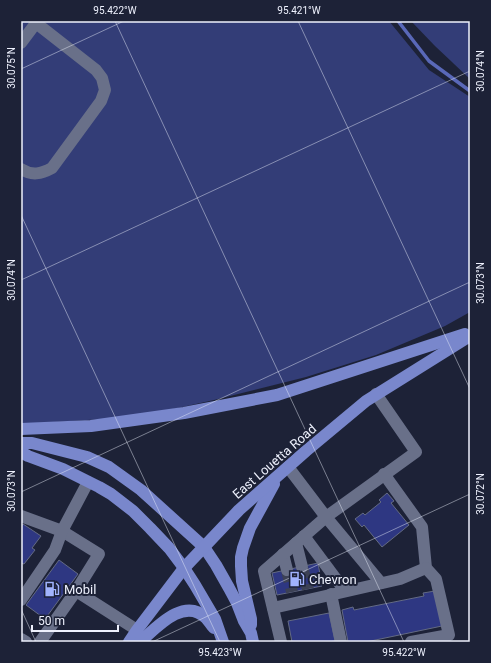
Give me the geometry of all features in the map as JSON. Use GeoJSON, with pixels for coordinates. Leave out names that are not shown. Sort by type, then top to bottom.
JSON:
{"type":"FeatureCollection","features":[{"type":"Feature","properties":{"kind":"main road"},"geometry":{"type":"LineString","coordinates":[[21,429],[98,425],[184,413],[277,395],[470,332]]}},
{"type":"Feature","properties":{"kind":"main road","name":"East Louetta Road"},"geometry":{"type":"LineString","coordinates":[[129,642],[139,636],[184,568],[239,510],[366,401],[470,336]]}},
{"type":"Feature","properties":{"kind":"main road"},"geometry":{"type":"LineString","coordinates":[[21,443],[32,442],[87,457],[109,467],[141,490],[204,547],[216,565],[237,603],[252,638]]}},
{"type":"Feature","properties":{"kind":"main road"},"geometry":{"type":"LineString","coordinates":[[21,452],[63,469],[99,487],[111,494],[133,512],[169,548],[184,568],[215,619],[223,642]]}},
{"type":"Feature","properties":{"kind":"main road"},"geometry":{"type":"LineString","coordinates":[[252,638],[251,618],[242,581],[241,557],[250,528],[278,476]]}},
{"type":"Feature","properties":{"kind":"main road"},"geometry":{"type":"LineString","coordinates":[[139,636],[175,614],[183,611],[189,611],[201,614],[206,618],[223,642]]}},
{"type":"Feature","properties":{"kind":"lane"},"geometry":{"type":"LineString","coordinates":[[21,43],[34,22],[96,70],[102,78],[105,90],[102,101],[52,168],[42,173],[31,173],[21,169]]}},
{"type":"Feature","properties":{"kind":"lane"},"geometry":{"type":"LineString","coordinates":[[281,642],[264,571],[326,517],[416,452],[376,394]]}},
{"type":"Feature","properties":{"kind":"lane"},"geometry":{"type":"LineString","coordinates":[[288,467],[326,517],[381,583]]}},
{"type":"Feature","properties":{"kind":"lane"},"geometry":{"type":"LineString","coordinates":[[384,474],[422,527],[426,568],[436,579],[449,635],[411,642]]}},
{"type":"Feature","properties":{"kind":"lane"},"geometry":{"type":"LineString","coordinates":[[21,600],[55,550],[62,531],[88,482]]}},
{"type":"Feature","properties":{"kind":"lane"},"geometry":{"type":"LineString","coordinates":[[21,516],[62,531],[99,554],[76,591],[40,642]]}},
{"type":"Feature","properties":{"kind":"lane"},"geometry":{"type":"LineString","coordinates":[[300,539],[302,567]]}},
{"type":"Feature","properties":{"kind":"lane"},"geometry":{"type":"LineString","coordinates":[[300,539],[345,591]]}},
{"type":"Feature","properties":{"kind":"lane"},"geometry":{"type":"LineString","coordinates":[[283,554],[287,570]]}},
{"type":"Feature","properties":{"kind":"lane"},"geometry":{"type":"LineString","coordinates":[[273,608],[293,597],[309,594],[331,594],[345,591],[400,579],[426,568]]}},
{"type":"Feature","properties":{"kind":"lane"},"geometry":{"type":"LineString","coordinates":[[76,591],[139,636]]}},
{"type":"Feature","properties":{"kind":"lane"},"geometry":{"type":"LineString","coordinates":[[331,594],[341,642]]}},
{"type":"Feature","properties":{"kind":"lane"},"geometry":{"type":"LineString","coordinates":[[21,639],[26,642]]}},
{"type":"Feature","properties":{"kind":"shaded area"},"geometry":{"type":"Polygon","coordinates":[[[21,21],[389,21],[429,70],[470,97],[470,312],[445,326],[376,355],[306,377],[214,400],[137,417],[21,424],[21,21]]]}},
{"type":"Feature","properties":{"kind":"shaded area"},"geometry":{"type":"Polygon","coordinates":[[[411,21],[470,21],[470,79],[435,46],[411,21]]]}},
{"type":"Feature","properties":{"kind":"building"},"geometry":{"type":"Polygon","coordinates":[[[387,493],[394,501],[391,503],[409,525],[382,547],[364,525],[362,527],[355,519],[363,513],[365,515],[381,502],[379,500],[387,493]]]}},
{"type":"Feature","properties":{"kind":"building"},"geometry":{"type":"Polygon","coordinates":[[[23,524],[41,536],[32,548],[35,550],[24,564],[21,563],[21,527],[23,524]]]}},
{"type":"Feature","properties":{"kind":"building","name":"Mobil"},"geometry":{"type":"Polygon","coordinates":[[[59,560],[78,574],[45,619],[26,605],[59,560]]]}},
{"type":"Feature","properties":{"kind":"building","name":"Chevron"},"geometry":{"type":"Polygon","coordinates":[[[318,563],[322,586],[277,595],[272,573],[318,563]]]}},
{"type":"Feature","properties":{"kind":"building"},"geometry":{"type":"Polygon","coordinates":[[[435,591],[442,626],[366,642],[348,642],[342,610],[353,607],[354,610],[424,596],[423,593],[435,591]]]}},
{"type":"Feature","properties":{"kind":"building"},"geometry":{"type":"Polygon","coordinates":[[[329,613],[335,641],[292,642],[288,621],[329,613]]]}},
{"type":"Feature","properties":{"kind":"waterway"},"geometry":{"type":"LineString","coordinates":[[398,21],[429,61],[470,91]]}},
{"type":"Feature","properties":{"kind":"tunnel"},"geometry":{"type":"LineString","coordinates":[[302,567],[308,589]]}},
{"type":"Feature","properties":{"kind":"tunnel"},"geometry":{"type":"LineString","coordinates":[[287,570],[292,592]]}},
{"type":"Feature","properties":{"kind":"place","name":"Chevron"},"geometry":{"type":"Point","coordinates":[297,579]}},
{"type":"Feature","properties":{"kind":"place","name":"Mobil"},"geometry":{"type":"Point","coordinates":[52,589]}}]}
